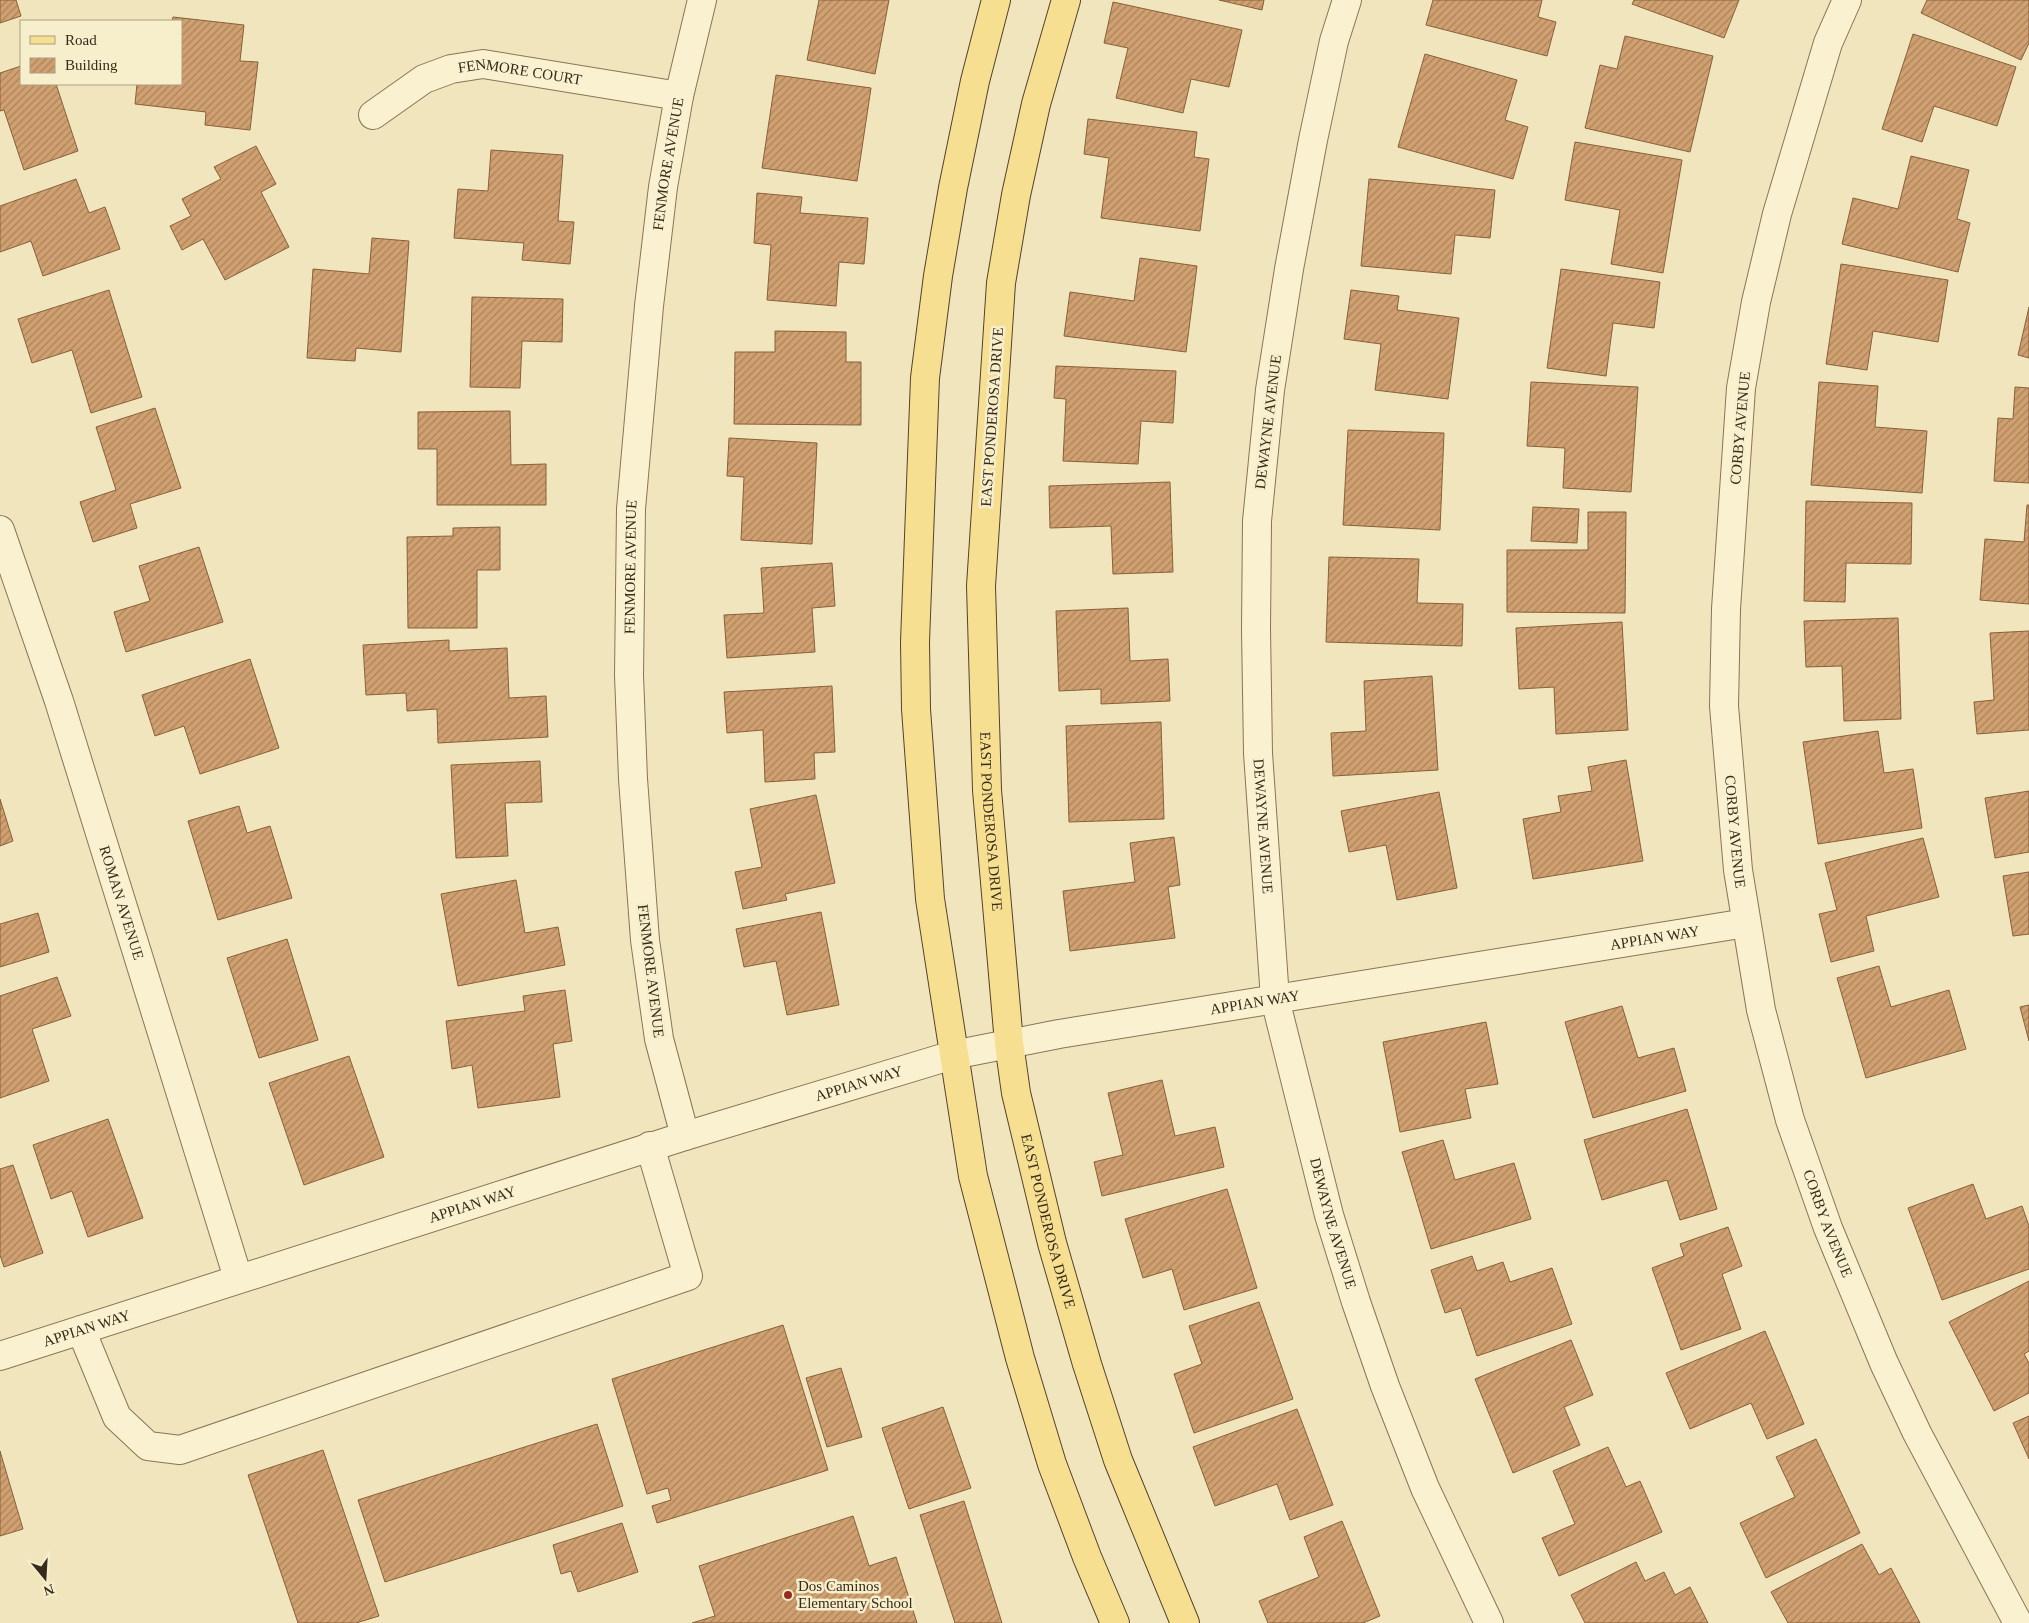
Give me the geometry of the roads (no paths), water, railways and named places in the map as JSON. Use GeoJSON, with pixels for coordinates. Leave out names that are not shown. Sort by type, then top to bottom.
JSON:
{"type":"FeatureCollection","features":[{"type":"Feature","properties":{"kind":"main road"},"geometry":{"type":"LineString","coordinates":[[996,0],[953,188],[938,276],[925,378],[916,613],[916,709],[930,899],[973,1176],[1020,1358],[1052,1464],[1087,1557],[1115,1623]]}},
{"type":"Feature","properties":{"kind":"main road","name":"EAST PONDEROSA DRIVE"},"geometry":{"type":"LineString","coordinates":[[1066,0],[1036,104],[1016,195],[1000,283],[981,586],[987,790],[1009,1044],[1016,1093],[1027,1140],[1052,1243],[1087,1364],[1118,1460],[1185,1623]]}},
{"type":"Feature","properties":{"kind":"street","name":"FENMORE AVENUE"},"geometry":{"type":"LineString","coordinates":[[685,1136],[659,1039],[645,940],[633,779],[629,675],[631,509],[649,306],[663,186],[679,96],[702,0]]}},
{"type":"Feature","properties":{"kind":"street","name":"DEWAYNE AVENUE"},"geometry":{"type":"LineString","coordinates":[[1346,0],[1334,42],[1312,140],[1289,269],[1270,390],[1257,521],[1258,753],[1275,999],[1329,1215],[1356,1302],[1385,1386],[1425,1488],[1489,1623]]}},
{"type":"Feature","properties":{"kind":"street","name":"CORBY AVENUE"},"geometry":{"type":"LineString","coordinates":[[1847,0],[1828,42],[1777,214],[1756,302],[1741,388],[1726,610],[1724,706],[1738,870],[1762,1010],[1788,1111],[1828,1228],[1884,1363],[1917,1433],[2018,1623]]}},
{"type":"Feature","properties":{"kind":"street","name":"FENMORE COURT"},"geometry":{"type":"LineString","coordinates":[[373,114],[424,79],[451,69],[483,64],[679,96]]}},
{"type":"Feature","properties":{"kind":"street","name":"ROMAN AVENUE"},"geometry":{"type":"LineString","coordinates":[[0,530],[59,701],[238,1278]]}},
{"type":"Feature","properties":{"kind":"street","name":"APPIAN WAY"},"geometry":{"type":"LineString","coordinates":[[0,1356],[650,1146],[954,1056],[1059,1034],[1746,922]]}},
{"type":"Feature","properties":{"kind":"street"},"geometry":{"type":"LineString","coordinates":[[81,1330],[117,1417],[148,1446],[180,1450],[688,1276],[650,1146]]}},
{"type":"Feature","properties":{"kind":"place","name":"Dos Caminos Elementary School"},"geometry":{"type":"Point","coordinates":[788,1595]}}]}
